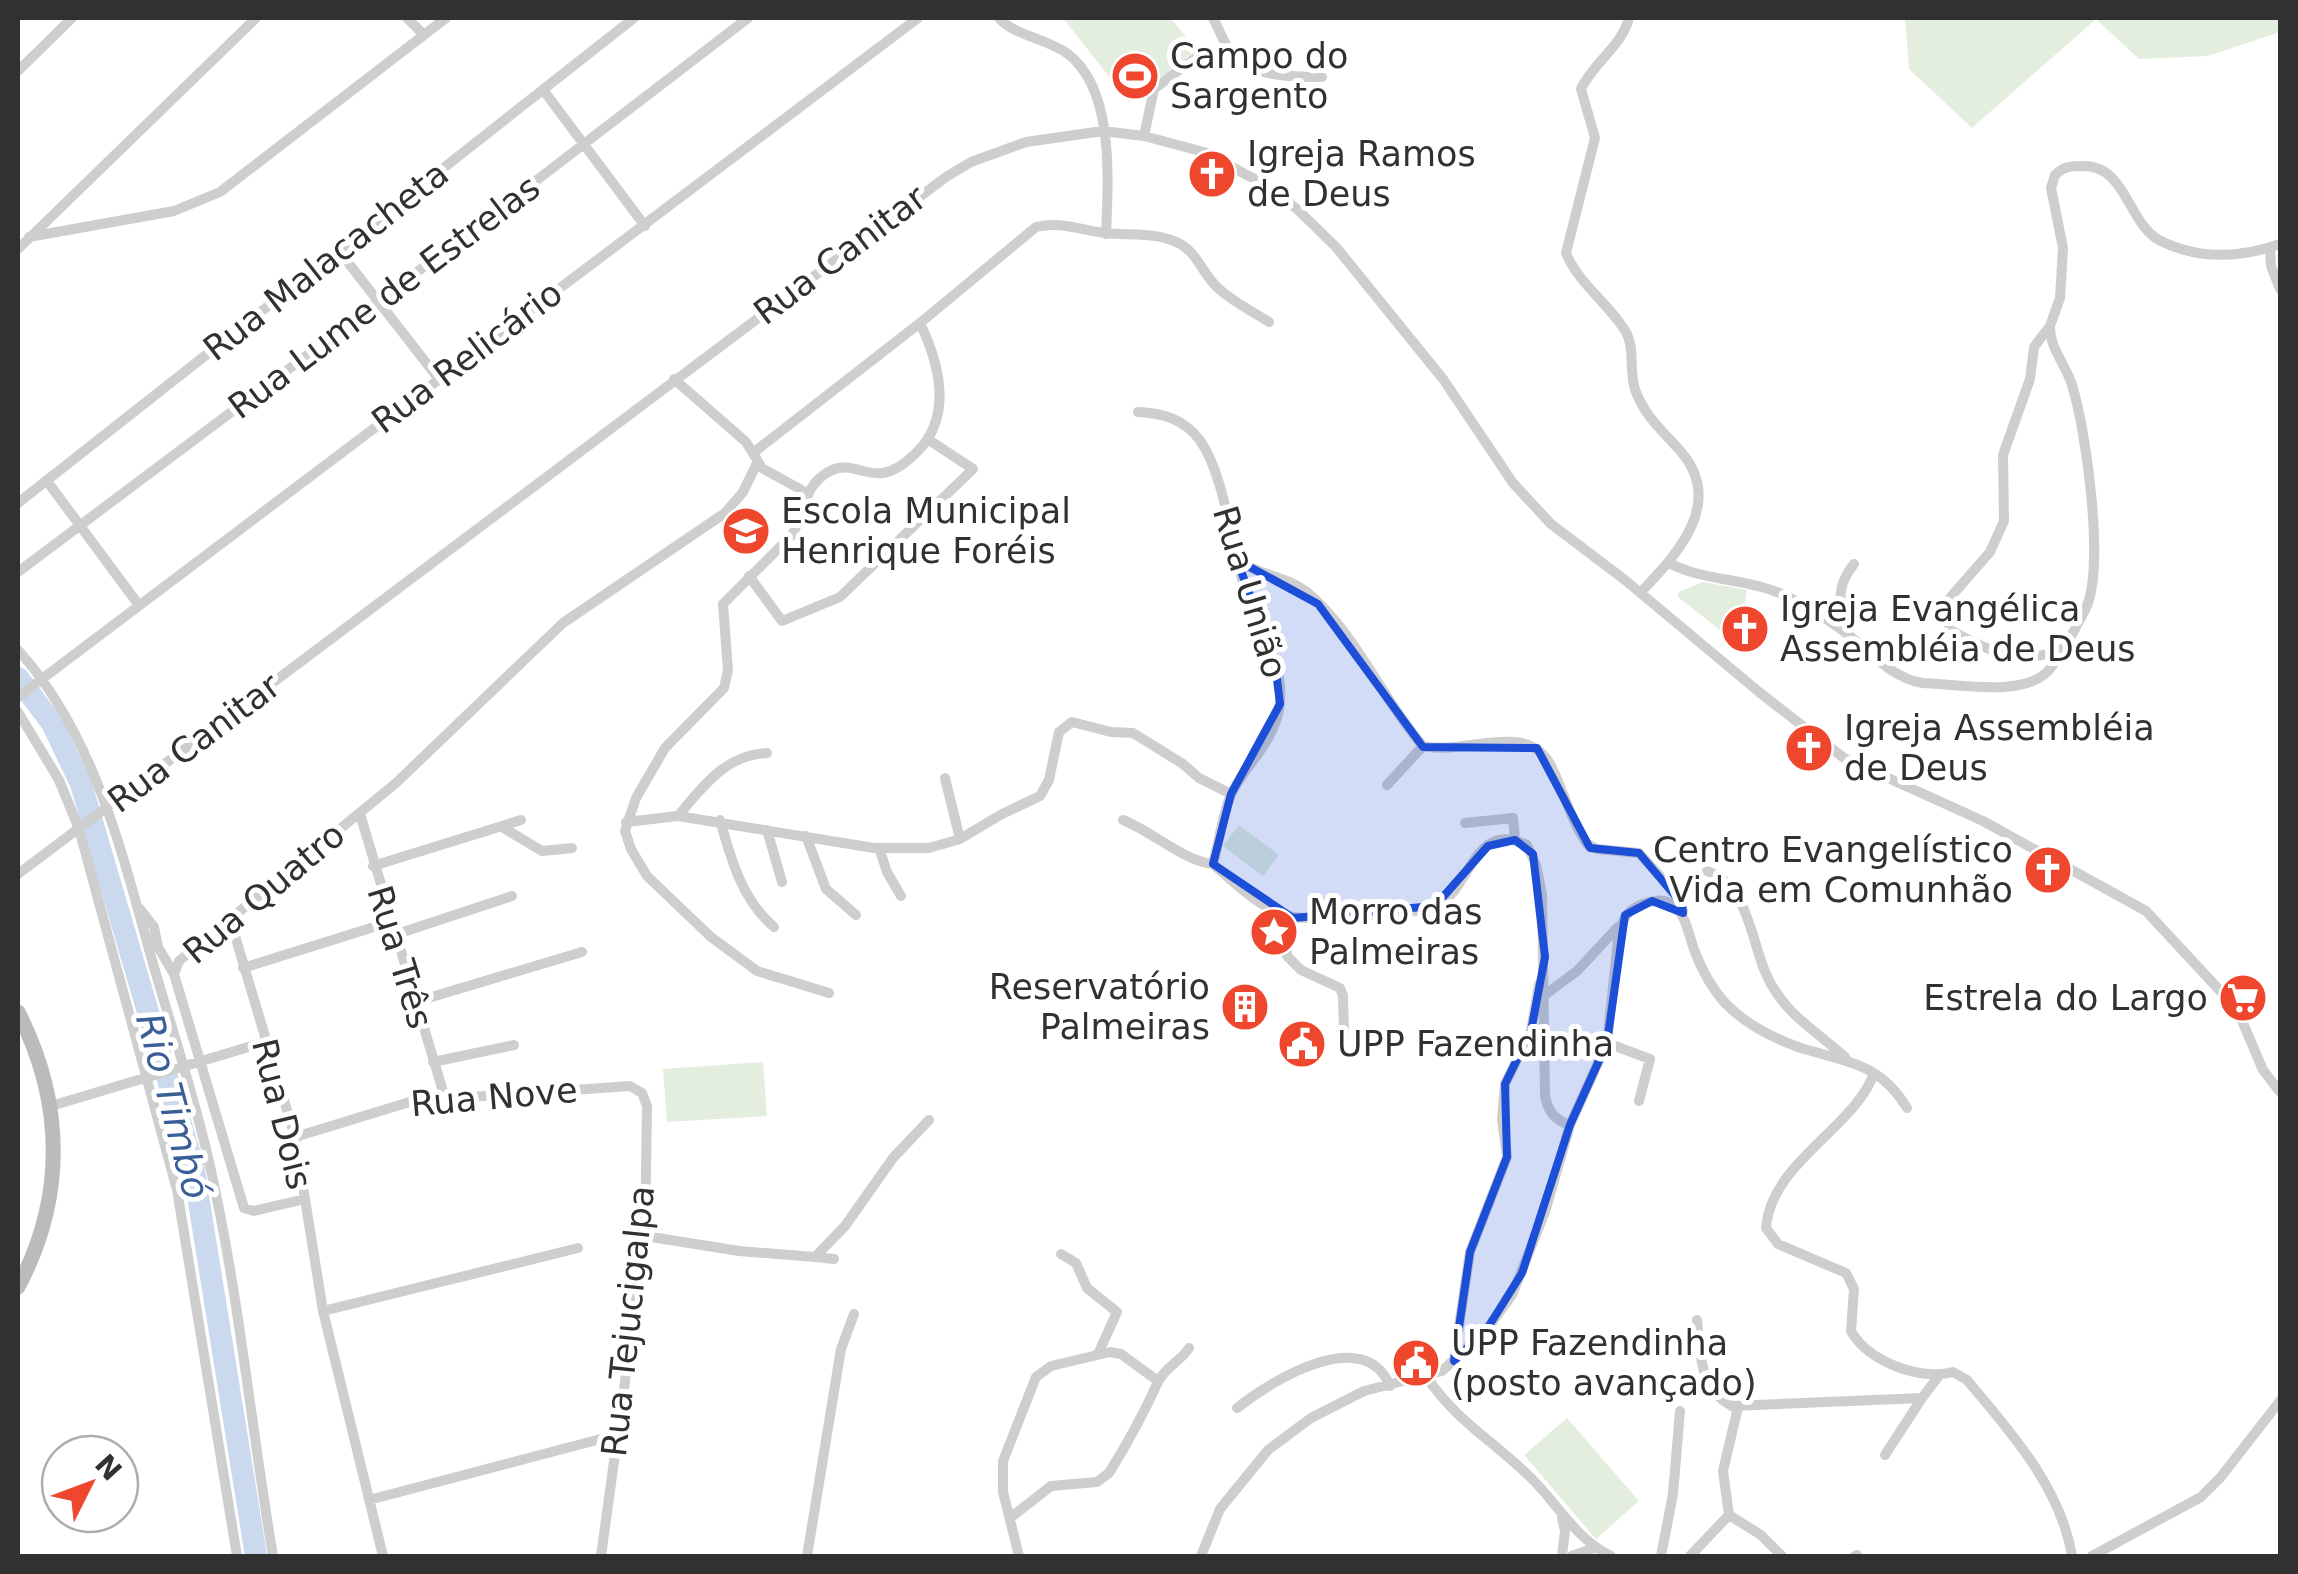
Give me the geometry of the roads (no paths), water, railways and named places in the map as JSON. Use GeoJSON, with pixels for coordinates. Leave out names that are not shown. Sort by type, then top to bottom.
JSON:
{"type":"FeatureCollection","features":[{"type":"Feature","properties":{"kind":"main road"},"geometry":{"type":"LineString","coordinates":[[18,1287],[51,1185],[52,1106],[19,1017]]}},
{"type":"Feature","properties":{"kind":"street"},"geometry":{"type":"LineString","coordinates":[[18,72],[72,18]]}},
{"type":"Feature","properties":{"kind":"street"},"geometry":{"type":"LineString","coordinates":[[18,250],[256,18]]}},
{"type":"Feature","properties":{"kind":"street"},"geometry":{"type":"LineString","coordinates":[[406,18],[424,35]]}},
{"type":"Feature","properties":{"kind":"street"},"geometry":{"type":"LineString","coordinates":[[29,237],[174,211],[202,202],[238,181],[446,18]]}},
{"type":"Feature","properties":{"kind":"street","name":"Rua Malacacheta"},"geometry":{"type":"LineString","coordinates":[[18,503],[634,18]]}},
{"type":"Feature","properties":{"kind":"street","name":"Rua Lume de Estrelas"},"geometry":{"type":"LineString","coordinates":[[18,572],[748,18]]}},
{"type":"Feature","properties":{"kind":"street","name":"Rua Relicário"},"geometry":{"type":"LineString","coordinates":[[18,697],[918,18]]}},
{"type":"Feature","properties":{"kind":"street"},"geometry":{"type":"LineString","coordinates":[[1002,22],[1017,18]]}},
{"type":"Feature","properties":{"kind":"street"},"geometry":{"type":"LineString","coordinates":[[1213,18],[1230,52],[1260,72],[1322,78]]}},
{"type":"Feature","properties":{"kind":"street"},"geometry":{"type":"LineString","coordinates":[[1628,18],[1622,36],[1580,89],[1595,138],[1566,253],[1624,328],[1632,348],[1636,394],[1695,473],[1696,514],[1689,536],[1641,592]]}},
{"type":"Feature","properties":{"kind":"street"},"geometry":{"type":"LineString","coordinates":[[1002,22],[1053,45],[1082,68],[1093,90],[1108,158],[1106,234]]}},
{"type":"Feature","properties":{"kind":"street"},"geometry":{"type":"LineString","coordinates":[[1144,136],[1154,89],[1199,54],[1230,52]]}},
{"type":"Feature","properties":{"kind":"street"},"geometry":{"type":"LineString","coordinates":[[544,91],[645,226]]}},
{"type":"Feature","properties":{"kind":"street","name":"Rua Canitar"},"geometry":{"type":"LineString","coordinates":[[18,874],[917,197],[971,162],[1026,142],[1103,132],[1144,136],[1204,152],[1244,170],[1280,196],[1318,228],[1443,379],[1512,483],[1551,524],[1641,592],[1844,758],[1983,821],[2146,911],[2228,997],[2242,1018],[2263,1070],[2280,1092]]}},
{"type":"Feature","properties":{"kind":"street"},"geometry":{"type":"LineString","coordinates":[[2062,649],[2034,659],[2004,654],[1949,629],[1948,610],[1948,600],[1990,552],[2001,532],[2003,456],[2030,379],[2034,347],[2050,326],[2060,298],[2062,241],[2052,188],[2055,175],[2063,168],[2091,166],[2104,172],[2132,204],[2149,233],[2163,242],[2222,256],[2276,246],[2271,266],[2280,289]]}},
{"type":"Feature","properties":{"kind":"street"},"geometry":{"type":"LineString","coordinates":[[755,458],[1036,227],[1069,224],[1106,234],[1154,236],[1181,244],[1194,255],[1214,284],[1268,322]]}},
{"type":"Feature","properties":{"kind":"street"},"geometry":{"type":"LineString","coordinates":[[339,251],[438,378]]}},
{"type":"Feature","properties":{"kind":"street"},"geometry":{"type":"LineString","coordinates":[[829,993],[757,971],[711,938],[646,876],[631,849],[626,822],[665,748],[724,688],[728,670],[721,612],[725,599],[792,535],[806,493],[827,472],[838,468],[877,473],[895,468],[928,440],[937,418],[938,374],[920,323]]}},
{"type":"Feature","properties":{"kind":"street"},"geometry":{"type":"LineString","coordinates":[[1668,563],[1691,574],[1772,590],[1846,632],[1893,672],[1922,683],[2026,685],[2048,671],[2090,600],[2090,478],[2076,400],[2054,348],[2050,326]]}},
{"type":"Feature","properties":{"kind":"street"},"geometry":{"type":"LineString","coordinates":[[674,379],[746,442],[755,458],[806,493]]}},
{"type":"Feature","properties":{"kind":"street","name":"Rua União"},"geometry":{"type":"LineString","coordinates":[[1138,412],[1183,423],[1205,448],[1246,592],[1268,640],[1280,696],[1270,734],[1231,794],[1214,864]]}},
{"type":"Feature","properties":{"kind":"street"},"geometry":{"type":"LineString","coordinates":[[749,576],[782,621],[840,598],[973,468],[928,440]]}},
{"type":"Feature","properties":{"kind":"street","name":"Rua Quatro"},"geometry":{"type":"LineString","coordinates":[[174,974],[179,961],[360,814],[564,623],[724,512],[744,492],[755,458]]}},
{"type":"Feature","properties":{"kind":"street"},"geometry":{"type":"LineString","coordinates":[[47,481],[138,604]]}},
{"type":"Feature","properties":{"kind":"street"},"geometry":{"type":"LineString","coordinates":[[1237,560],[1292,583],[1318,604],[1348,637],[1423,746],[1446,749],[1514,742],[1538,748],[1551,766],[1587,844],[1639,853],[1678,896],[1706,977],[1726,1004],[1783,1041],[1846,1058]]}},
{"type":"Feature","properties":{"kind":"street"},"geometry":{"type":"LineString","coordinates":[[1846,632],[1838,593],[1854,564]]}},
{"type":"Feature","properties":{"kind":"street"},"geometry":{"type":"LineString","coordinates":[[18,650],[89,764],[136,904],[181,1069],[200,1122],[222,1229],[272,1556]]}},
{"type":"Feature","properties":{"kind":"street"},"geometry":{"type":"LineString","coordinates":[[18,712],[59,780],[81,828],[152,1077],[177,1190],[238,1556]]}},
{"type":"Feature","properties":{"kind":"street"},"geometry":{"type":"LineString","coordinates":[[626,822],[678,816],[720,820],[878,848],[913,850],[960,839],[1040,796],[1049,780],[1059,732],[1072,722],[1105,731],[1133,733],[1231,794]]}},
{"type":"Feature","properties":{"kind":"street"},"geometry":{"type":"LineString","coordinates":[[1387,786],[1423,746]]}},
{"type":"Feature","properties":{"kind":"street"},"geometry":{"type":"LineString","coordinates":[[678,816],[723,767],[741,758],[767,753]]}},
{"type":"Feature","properties":{"kind":"street"},"geometry":{"type":"LineString","coordinates":[[945,778],[960,839]]}},
{"type":"Feature","properties":{"kind":"street","name":"Rua Três"},"geometry":{"type":"LineString","coordinates":[[360,814],[445,1098]]}},
{"type":"Feature","properties":{"kind":"street"},"geometry":{"type":"LineString","coordinates":[[1465,822],[1513,818],[1515,840]]}},
{"type":"Feature","properties":{"kind":"street"},"geometry":{"type":"LineString","coordinates":[[373,866],[521,820]]}},
{"type":"Feature","properties":{"kind":"street"},"geometry":{"type":"LineString","coordinates":[[720,820],[746,891],[774,927]]}},
{"type":"Feature","properties":{"kind":"street"},"geometry":{"type":"LineString","coordinates":[[1123,820],[1194,859],[1214,864],[1272,910],[1293,918],[1400,912],[1435,906],[1449,898],[1476,854],[1498,842],[1515,840],[1527,845],[1536,865],[1545,957],[1545,1096],[1554,1117],[1570,1125]]}},
{"type":"Feature","properties":{"kind":"street"},"geometry":{"type":"LineString","coordinates":[[502,827],[542,851],[572,848]]}},
{"type":"Feature","properties":{"kind":"street"},"geometry":{"type":"LineString","coordinates":[[767,830],[782,882]]}},
{"type":"Feature","properties":{"kind":"street"},"geometry":{"type":"LineString","coordinates":[[806,836],[826,889],[856,915]]}},
{"type":"Feature","properties":{"kind":"street"},"geometry":{"type":"LineString","coordinates":[[878,848],[901,896]]}},
{"type":"Feature","properties":{"kind":"street"},"geometry":{"type":"LineString","coordinates":[[1708,871],[1738,894],[1776,995],[1794,1018],[1846,1058],[1874,1072],[1893,1088],[1907,1108]]}},
{"type":"Feature","properties":{"kind":"street"},"geometry":{"type":"LineString","coordinates":[[394,935],[512,896]]}},
{"type":"Feature","properties":{"kind":"street"},"geometry":{"type":"LineString","coordinates":[[1546,994],[1578,971],[1630,910],[1652,901],[1670,903],[1683,913]]}},
{"type":"Feature","properties":{"kind":"street"},"geometry":{"type":"LineString","coordinates":[[136,904],[152,923],[158,947],[174,974],[244,1208],[254,1211],[305,1199]]}},
{"type":"Feature","properties":{"kind":"street"},"geometry":{"type":"LineString","coordinates":[[1293,918],[1284,946],[1287,956],[1301,970],[1340,988],[1344,1032]]}},
{"type":"Feature","properties":{"kind":"street","name":"Rua Dois"},"geometry":{"type":"LineString","coordinates":[[230,919],[295,1138],[323,1312],[382,1556]]}},
{"type":"Feature","properties":{"kind":"street"},"geometry":{"type":"LineString","coordinates":[[244,968],[390,922]]}},
{"type":"Feature","properties":{"kind":"street"},"geometry":{"type":"LineString","coordinates":[[1202,1556],[1220,1509],[1268,1450],[1311,1418],[1364,1392],[1427,1377],[1454,1361],[1487,1329],[1512,1295],[1545,1212],[1570,1125],[1607,1042],[1622,922]]}},
{"type":"Feature","properties":{"kind":"street"},"geometry":{"type":"LineString","coordinates":[[415,1002],[582,952]]}},
{"type":"Feature","properties":{"kind":"street"},"geometry":{"type":"LineString","coordinates":[[1454,1361],[1470,1252],[1508,1157],[1502,1120],[1505,1084],[1532,1032],[1545,957]]}},
{"type":"Feature","properties":{"kind":"street"},"geometry":{"type":"LineString","coordinates":[[52,1106],[265,1042]]}},
{"type":"Feature","properties":{"kind":"street"},"geometry":{"type":"LineString","coordinates":[[1607,1042],[1650,1060],[1639,1101]]}},
{"type":"Feature","properties":{"kind":"street"},"geometry":{"type":"LineString","coordinates":[[433,1062],[514,1045]]}},
{"type":"Feature","properties":{"kind":"street"},"geometry":{"type":"LineString","coordinates":[[1874,1072],[1858,1104],[1822,1136],[1794,1169],[1774,1201],[1766,1228],[1778,1244],[1846,1273],[1854,1290],[1850,1331],[1862,1346],[1900,1367],[1938,1377],[1953,1372],[1962,1376],[2023,1451],[2063,1521],[2072,1556]]}},
{"type":"Feature","properties":{"kind":"street","name":"Rua Nove"},"geometry":{"type":"LineString","coordinates":[[295,1138],[413,1101],[616,1086],[637,1089]]}},
{"type":"Feature","properties":{"kind":"street","name":"Rua Tejucigalpa"},"geometry":{"type":"LineString","coordinates":[[601,1556],[645,1236],[646,1106],[645,1097],[637,1089]]}},
{"type":"Feature","properties":{"kind":"street"},"geometry":{"type":"LineString","coordinates":[[814,1257],[845,1226],[892,1158],[930,1120]]}},
{"type":"Feature","properties":{"kind":"street"},"geometry":{"type":"LineString","coordinates":[[645,1236],[739,1251],[834,1259]]}},
{"type":"Feature","properties":{"kind":"street"},"geometry":{"type":"LineString","coordinates":[[323,1312],[578,1248]]}},
{"type":"Feature","properties":{"kind":"street"},"geometry":{"type":"LineString","coordinates":[[1061,1254],[1076,1262],[1087,1288],[1117,1312],[1098,1354]]}},
{"type":"Feature","properties":{"kind":"street"},"geometry":{"type":"LineString","coordinates":[[807,1556],[841,1348],[854,1314]]}},
{"type":"Feature","properties":{"kind":"street"},"geometry":{"type":"LineString","coordinates":[[1697,1320],[1701,1362],[1709,1385],[1724,1402],[1738,1407],[1922,1398]]}},
{"type":"Feature","properties":{"kind":"street"},"geometry":{"type":"LineString","coordinates":[[1010,1518],[1051,1486],[1097,1482],[1109,1473],[1158,1381],[1173,1360],[1189,1348]]}},
{"type":"Feature","properties":{"kind":"street"},"geometry":{"type":"LineString","coordinates":[[1020,1556],[1002,1492],[1002,1461],[1030,1388],[1043,1370],[1098,1354],[1121,1354],[1158,1381]]}},
{"type":"Feature","properties":{"kind":"street"},"geometry":{"type":"LineString","coordinates":[[1237,1408],[1281,1377],[1345,1358],[1359,1358],[1379,1367],[1390,1386]]}},
{"type":"Feature","properties":{"kind":"street"},"geometry":{"type":"LineString","coordinates":[[1427,1377],[1448,1405],[1527,1474],[1594,1548],[1611,1556]]}},
{"type":"Feature","properties":{"kind":"street"},"geometry":{"type":"LineString","coordinates":[[1885,1455],[1938,1377]]}},
{"type":"Feature","properties":{"kind":"street"},"geometry":{"type":"LineString","coordinates":[[2092,1556],[2201,1497],[2280,1401]]}},
{"type":"Feature","properties":{"kind":"street"},"geometry":{"type":"LineString","coordinates":[[1738,1407],[1723,1471],[1730,1515],[1761,1535],[1782,1556]]}},
{"type":"Feature","properties":{"kind":"street"},"geometry":{"type":"LineString","coordinates":[[1661,1556],[1673,1494],[1680,1411]]}},
{"type":"Feature","properties":{"kind":"street"},"geometry":{"type":"LineString","coordinates":[[369,1500],[616,1434]]}},
{"type":"Feature","properties":{"kind":"street"},"geometry":{"type":"LineString","coordinates":[[1562,1515],[1562,1556]]}},
{"type":"Feature","properties":{"kind":"street"},"geometry":{"type":"LineString","coordinates":[[1690,1556],[1730,1515]]}},
{"type":"Feature","properties":{"kind":"street"},"geometry":{"type":"LineString","coordinates":[[1572,1556],[1594,1548]]}},
{"type":"Feature","properties":{"kind":"waterway","name":"Rio Timbó"},"geometry":{"type":"LineString","coordinates":[[18,678],[52,723],[81,784],[193,1165],[256,1556]]}},
{"type":"Feature","properties":{"kind":"place","name":"Campo do Sargento"},"geometry":{"type":"Point","coordinates":[1135,76]}},
{"type":"Feature","properties":{"kind":"place","name":"Igreja Ramos de Deus"},"geometry":{"type":"Point","coordinates":[1212,174]}},
{"type":"Feature","properties":{"kind":"place","name":"Escola Municipal Henrique Foréis"},"geometry":{"type":"Point","coordinates":[746,531]}},
{"type":"Feature","properties":{"kind":"place","name":"Igreja Evangélica Assembléia de Deus"},"geometry":{"type":"Point","coordinates":[1745,629]}},
{"type":"Feature","properties":{"kind":"place","name":"Igreja Assembléia de Deus"},"geometry":{"type":"Point","coordinates":[1809,748]}},
{"type":"Feature","properties":{"kind":"place","name":"Centro Evangelístico Vida em Comunhão"},"geometry":{"type":"Point","coordinates":[2048,870]}},
{"type":"Feature","properties":{"kind":"place","name":"Morro das Palmeiras"},"geometry":{"type":"Point","coordinates":[1274,932]}},
{"type":"Feature","properties":{"kind":"place","name":"Estrela do Largo"},"geometry":{"type":"Point","coordinates":[2243,998]}},
{"type":"Feature","properties":{"kind":"place","name":"Reservatório Palmeiras"},"geometry":{"type":"Point","coordinates":[1245,1007]}},
{"type":"Feature","properties":{"kind":"place","name":"UPP Fazendinha"},"geometry":{"type":"Point","coordinates":[1302,1044]}},
{"type":"Feature","properties":{"kind":"place","name":"UPP Fazendinha (posto avançado)"},"geometry":{"type":"Point","coordinates":[1416,1363]}}]}
